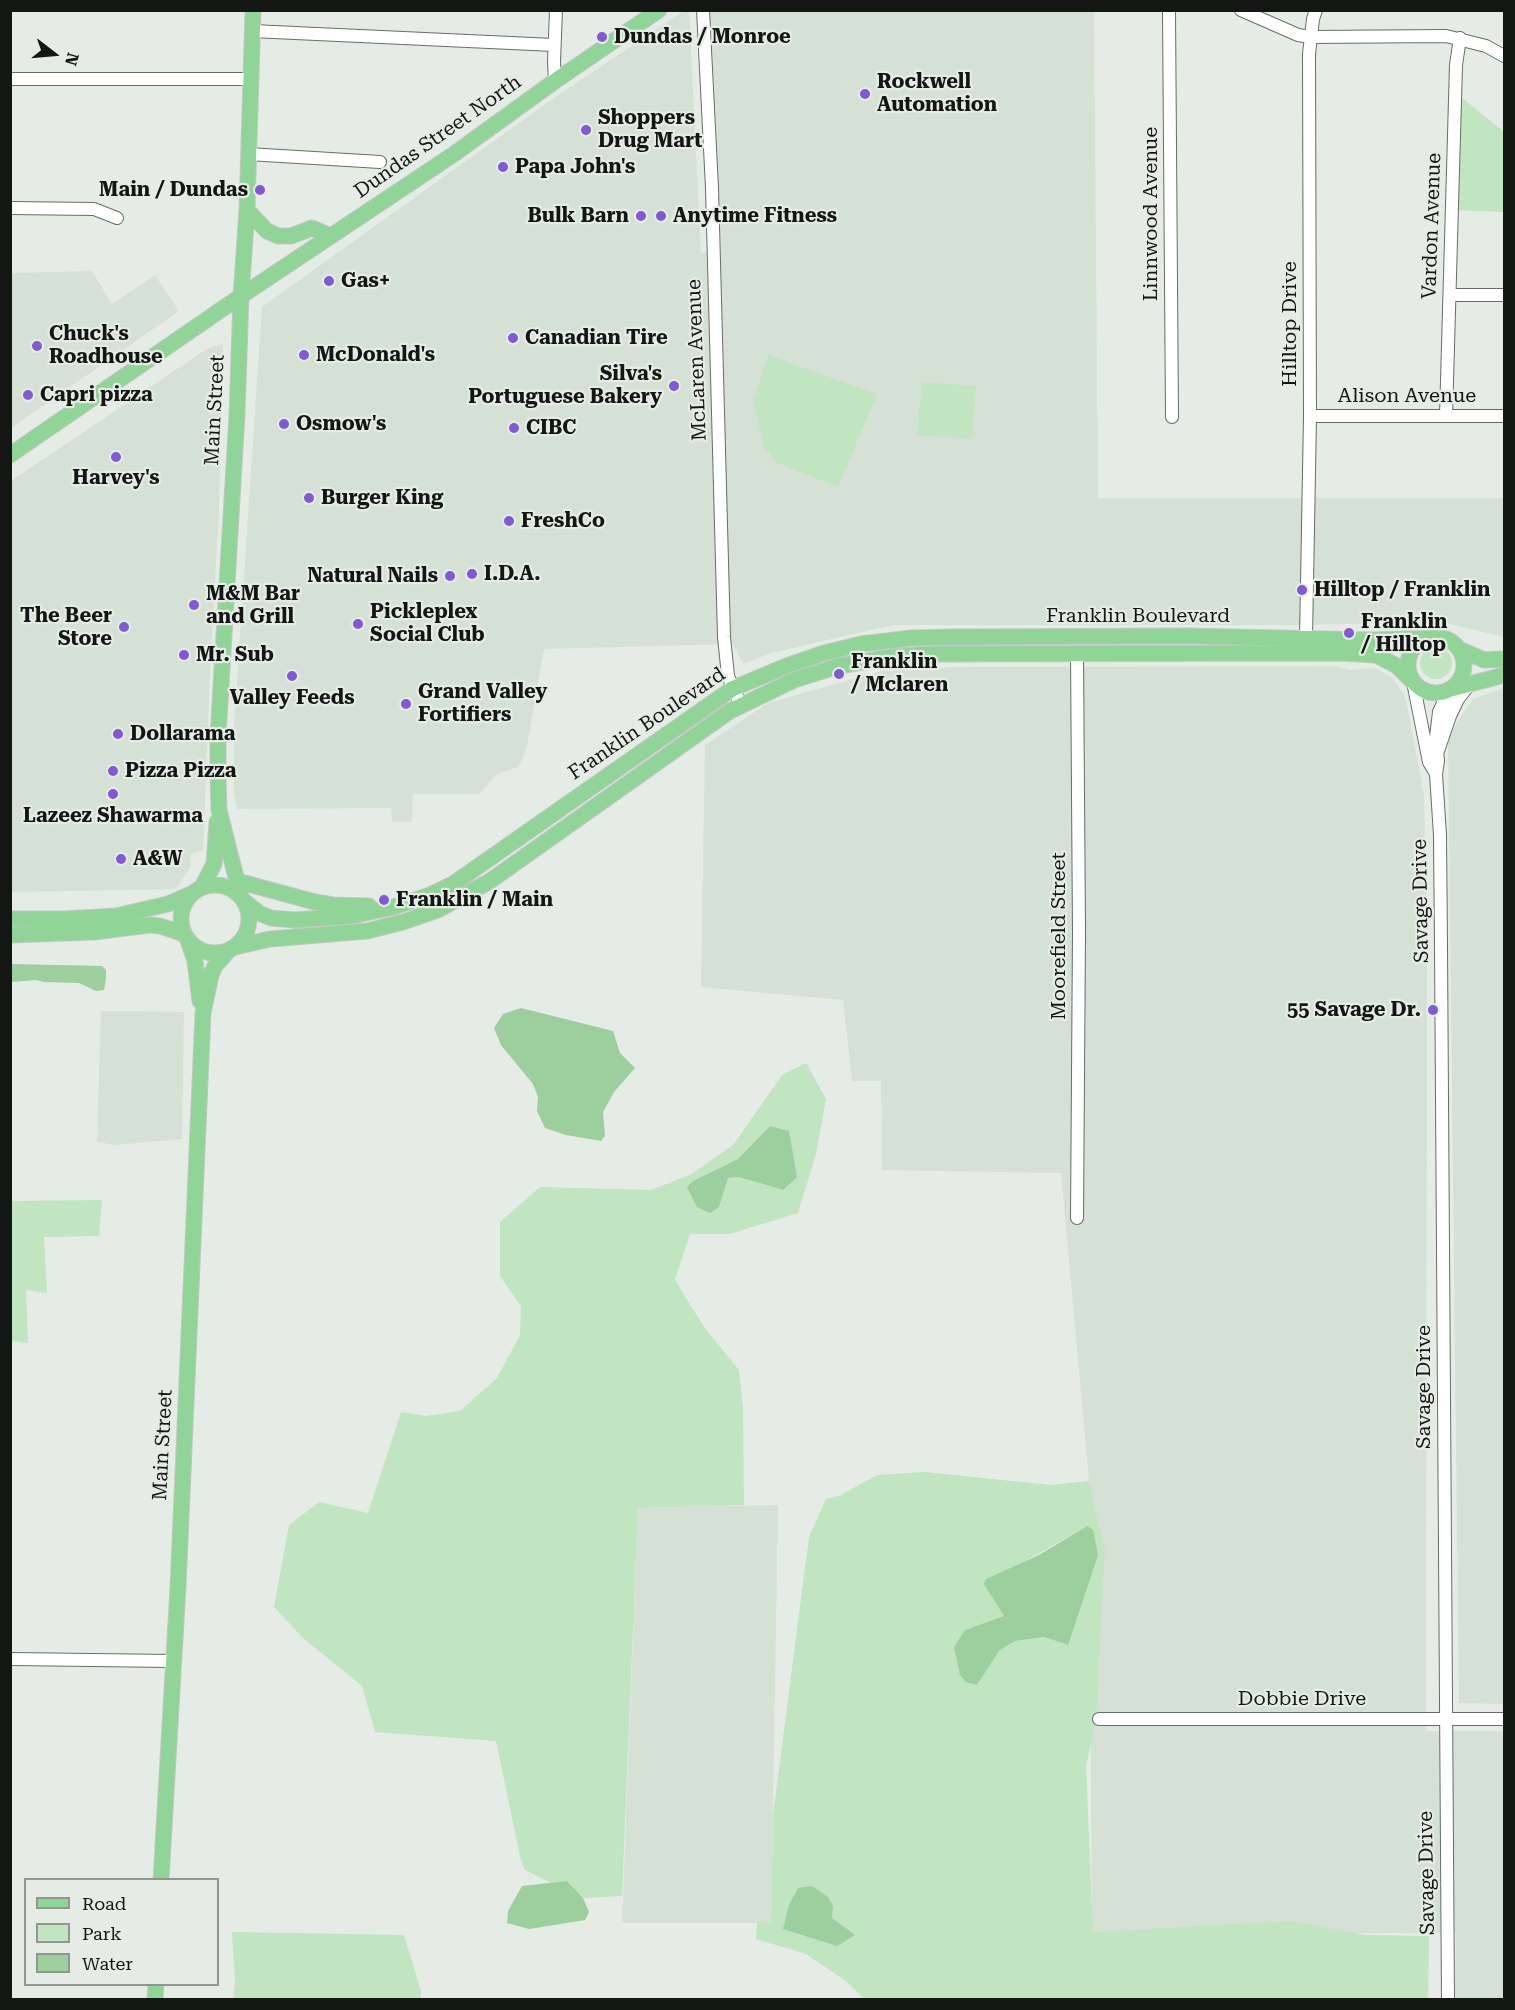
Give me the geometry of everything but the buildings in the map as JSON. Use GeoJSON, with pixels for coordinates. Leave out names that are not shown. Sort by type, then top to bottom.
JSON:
{"type":"FeatureCollection","features":[{"type":"Feature","properties":{"kind":"main road","name":"Main Street"},"geometry":{"type":"LineString","coordinates":[[199,889],[214,864],[219,810],[218,737],[237,415],[254,10]]}},
{"type":"Feature","properties":{"kind":"main road","name":"Dundas Street North"},"geometry":{"type":"LineString","coordinates":[[10,455],[241,296],[454,154],[659,10]]}},
{"type":"Feature","properties":{"kind":"main road"},"geometry":{"type":"LineString","coordinates":[[247,210],[267,231],[278,236],[291,236],[312,228],[331,236]]}},
{"type":"Feature","properties":{"kind":"main road","name":"Franklin Boulevard"},"geometry":{"type":"LineString","coordinates":[[243,900],[259,913],[282,920],[352,915],[393,907],[430,895],[453,884],[732,689],[786,666],[861,644],[911,638],[1372,640],[1427,638]]}},
{"type":"Feature","properties":{"kind":"main road"},"geometry":{"type":"LineString","coordinates":[[1504,659],[1484,660],[1459,649],[1445,638],[1427,638],[1419,642],[1409,656],[1408,665],[1412,681],[1426,691],[1434,693],[1504,675]]}},
{"type":"Feature","properties":{"kind":"main road"},"geometry":{"type":"LineString","coordinates":[[1450,690],[1461,675],[1463,666],[1459,649]]}},
{"type":"Feature","properties":{"kind":"main road","name":"Franklin Boulevard"},"geometry":{"type":"LineString","coordinates":[[232,949],[270,939],[367,931],[438,910],[490,881],[693,736],[741,705],[794,680],[839,666],[891,657],[928,654],[1340,653],[1376,655],[1397,666],[1412,681]]}},
{"type":"Feature","properties":{"kind":"main road","name":"Main Street"},"geometry":{"type":"LineString","coordinates":[[219,810],[243,900]]}},
{"type":"Feature","properties":{"kind":"main road"},"geometry":{"type":"LineString","coordinates":[[237,881],[324,903],[393,907]]}},
{"type":"Feature","properties":{"kind":"main road"},"geometry":{"type":"LineString","coordinates":[[10,919],[64,920],[116,916],[168,904],[199,889],[215,885],[225,887],[243,900],[249,919],[245,936],[232,949],[220,953],[202,951],[186,937],[159,926],[149,925],[94,932],[10,934]]}},
{"type":"Feature","properties":{"kind":"main road"},"geometry":{"type":"LineString","coordinates":[[186,937],[182,924],[184,906],[199,889]]}},
{"type":"Feature","properties":{"kind":"main road","name":"Main Street"},"geometry":{"type":"LineString","coordinates":[[186,937],[195,961],[203,1013]]}},
{"type":"Feature","properties":{"kind":"main road","name":"Main Street"},"geometry":{"type":"LineString","coordinates":[[161,1878],[203,1013],[214,966],[232,949]]}},
{"type":"Feature","properties":{"kind":"street"},"geometry":{"type":"LineString","coordinates":[[555,81],[556,10]]}},
{"type":"Feature","properties":{"kind":"street","name":"McLaren Avenue"},"geometry":{"type":"LineString","coordinates":[[703,10],[712,188],[724,637],[728,676],[741,705]]}},
{"type":"Feature","properties":{"kind":"street","name":"Linnwood Avenue"},"geometry":{"type":"LineString","coordinates":[[1169,10],[1172,417]]}},
{"type":"Feature","properties":{"kind":"street"},"geometry":{"type":"LineString","coordinates":[[1241,10],[1298,35],[1310,37],[1425,36],[1460,39],[1486,46],[1504,56]]}},
{"type":"Feature","properties":{"kind":"street","name":"Hilltop Drive"},"geometry":{"type":"LineString","coordinates":[[1306,638],[1310,416],[1309,78],[1310,37],[1316,10]]}},
{"type":"Feature","properties":{"kind":"street"},"geometry":{"type":"LineString","coordinates":[[252,31],[554,45]]}},
{"type":"Feature","properties":{"kind":"street","name":"Vardon Avenue"},"geometry":{"type":"LineString","coordinates":[[1446,416],[1456,65],[1460,39]]}},
{"type":"Feature","properties":{"kind":"street"},"geometry":{"type":"LineString","coordinates":[[10,79],[251,79]]}},
{"type":"Feature","properties":{"kind":"street"},"geometry":{"type":"LineString","coordinates":[[248,154],[380,162]]}},
{"type":"Feature","properties":{"kind":"street"},"geometry":{"type":"LineString","coordinates":[[10,208],[94,208],[117,218]]}},
{"type":"Feature","properties":{"kind":"street"},"geometry":{"type":"LineString","coordinates":[[1449,295],[1504,295]]}},
{"type":"Feature","properties":{"kind":"street","name":"Alison Avenue"},"geometry":{"type":"LineString","coordinates":[[1310,416],[1504,416]]}},
{"type":"Feature","properties":{"kind":"street","name":"Moorefield Street"},"geometry":{"type":"LineString","coordinates":[[1077,654],[1079,932],[1077,1218]]}},
{"type":"Feature","properties":{"kind":"street","name":"Savage Drive"},"geometry":{"type":"LineString","coordinates":[[1412,681],[1429,762],[1436,774]]}},
{"type":"Feature","properties":{"kind":"street"},"geometry":{"type":"LineString","coordinates":[[1437,752],[1458,699],[1469,685]]}},
{"type":"Feature","properties":{"kind":"street","name":"Savage Drive"},"geometry":{"type":"LineString","coordinates":[[1448,2000],[1442,958],[1436,722],[1450,690]]}},
{"type":"Feature","properties":{"kind":"street"},"geometry":{"type":"LineString","coordinates":[[10,1659],[173,1661]]}},
{"type":"Feature","properties":{"kind":"street","name":"Dobbie Drive"},"geometry":{"type":"LineString","coordinates":[[1099,1719],[1504,1719]]}},
{"type":"Feature","properties":{"kind":"shaded area"},"geometry":{"type":"Polygon","coordinates":[[[684,11],[689,11],[701,253],[721,251],[707,11],[1094,11],[1098,498],[1504,498],[1504,637],[1441,622],[1293,625],[893,625],[771,653],[743,664],[733,644],[544,649],[526,751],[518,767],[497,774],[479,794],[413,794],[412,822],[392,822],[391,808],[237,809],[234,790],[234,726],[262,307],[551,100],[684,11]]]}},
{"type":"Feature","properties":{"kind":"shaded area"},"geometry":{"type":"Polygon","coordinates":[[[92,271],[112,304],[155,275],[179,311],[11,428],[11,273],[92,271]]]}},
{"type":"Feature","properties":{"kind":"shaded area"},"geometry":{"type":"Polygon","coordinates":[[[223,344],[219,511],[203,851],[191,853],[190,867],[176,889],[11,892],[11,481],[208,348],[223,344]]]}},
{"type":"Feature","properties":{"kind":"shaded area"},"geometry":{"type":"Polygon","coordinates":[[[1335,666],[1351,670],[1375,668],[1391,677],[1400,688],[1409,715],[1424,796],[1427,923],[1426,1731],[1504,1731],[1504,1999],[1455,1999],[1456,1933],[1092,1933],[1089,1481],[1061,1173],[882,1170],[881,1081],[852,1081],[843,1000],[701,987],[705,745],[768,703],[881,671],[955,667],[1335,666]]]}},
{"type":"Feature","properties":{"kind":"shaded area"},"geometry":{"type":"Polygon","coordinates":[[[1504,688],[1504,1704],[1459,1703],[1448,739],[1450,729],[1454,727],[1473,699],[1504,688]]]}},
{"type":"Feature","properties":{"kind":"shaded area"},"geometry":{"type":"Polygon","coordinates":[[[101,1011],[184,1012],[182,1139],[115,1145],[97,1142],[101,1011]]]}},
{"type":"Feature","properties":{"kind":"shaded area"},"geometry":{"type":"Polygon","coordinates":[[[778,1505],[771,1923],[622,1923],[638,1508],[778,1505]]]}},
{"type":"Feature","properties":{"kind":"green space"},"geometry":{"type":"Polygon","coordinates":[[[1453,95],[1465,100],[1504,132],[1504,212],[1454,210],[1453,95]]]}},
{"type":"Feature","properties":{"kind":"green space"},"geometry":{"type":"Polygon","coordinates":[[[768,355],[877,394],[838,487],[777,463],[764,447],[753,401],[768,355]]]}},
{"type":"Feature","properties":{"kind":"green space"},"geometry":{"type":"Polygon","coordinates":[[[922,382],[976,386],[972,439],[917,435],[922,382]]]}},
{"type":"Feature","properties":{"kind":"green space"},"geometry":{"type":"Polygon","coordinates":[[[1436,647],[1447,652],[1452,663],[1447,674],[1436,679],[1425,674],[1420,663],[1425,652],[1436,647]]]}},
{"type":"Feature","properties":{"kind":"green space"},"geometry":{"type":"Polygon","coordinates":[[[806,1063],[826,1099],[816,1154],[798,1213],[730,1234],[690,1234],[675,1280],[704,1327],[739,1370],[743,1409],[744,1505],[638,1508],[622,1896],[583,1898],[567,1881],[551,1883],[525,1870],[521,1861],[496,1741],[375,1732],[362,1686],[303,1638],[274,1607],[289,1525],[319,1502],[368,1513],[401,1412],[426,1416],[460,1411],[497,1378],[520,1335],[521,1306],[500,1276],[500,1222],[540,1187],[651,1190],[692,1174],[733,1145],[783,1074],[806,1063]],[[770,1126],[738,1159],[693,1181],[739,1177],[783,1190],[770,1126]]]}},
{"type":"Feature","properties":{"kind":"green space"},"geometry":{"type":"Polygon","coordinates":[[[102,1200],[99,1236],[44,1237],[47,1293],[26,1290],[28,1343],[11,1341],[11,1201],[102,1200]]]}},
{"type":"Feature","properties":{"kind":"green space"},"geometry":{"type":"Polygon","coordinates":[[[925,1472],[1051,1485],[1089,1481],[1105,1550],[1096,1720],[1086,1766],[1093,1932],[1290,1921],[1366,1935],[1429,1936],[1428,1999],[864,1999],[846,1981],[806,1954],[756,1939],[757,1922],[771,1923],[773,1815],[809,1537],[826,1499],[839,1496],[877,1475],[925,1472]],[[1087,1526],[985,1584],[1005,1616],[965,1630],[977,1685],[999,1651],[1015,1641],[1044,1637],[1067,1645],[1087,1526]]]}},
{"type":"Feature","properties":{"kind":"green space"},"geometry":{"type":"Polygon","coordinates":[[[232,1932],[404,1935],[421,1991],[421,1999],[233,1999],[235,1981],[232,1932]]]}},
{"type":"Feature","properties":{"kind":"water"},"geometry":{"type":"Polygon","coordinates":[[[11,964],[102,966],[106,970],[104,990],[96,991],[79,983],[36,980],[11,982],[11,964]]]}},
{"type":"Feature","properties":{"kind":"water"},"geometry":{"type":"Polygon","coordinates":[[[521,1008],[613,1031],[620,1053],[635,1068],[614,1092],[603,1112],[605,1136],[601,1141],[566,1135],[545,1128],[537,1111],[538,1097],[533,1084],[501,1045],[494,1028],[503,1014],[521,1008]]]}},
{"type":"Feature","properties":{"kind":"water"},"geometry":{"type":"Polygon","coordinates":[[[770,1126],[789,1131],[797,1177],[783,1190],[739,1177],[728,1178],[719,1207],[710,1213],[697,1207],[687,1187],[693,1181],[738,1159],[770,1126]]]}},
{"type":"Feature","properties":{"kind":"water"},"geometry":{"type":"Polygon","coordinates":[[[1087,1526],[1093,1530],[1098,1555],[1068,1645],[1044,1637],[1015,1641],[999,1651],[977,1685],[966,1682],[960,1675],[954,1647],[965,1630],[1004,1616],[984,1584],[986,1579],[1039,1555],[1087,1526]]]}},
{"type":"Feature","properties":{"kind":"water"},"geometry":{"type":"Polygon","coordinates":[[[567,1881],[583,1898],[589,1912],[585,1920],[529,1929],[507,1923],[508,1911],[522,1886],[567,1881]]]}},
{"type":"Feature","properties":{"kind":"water"},"geometry":{"type":"Polygon","coordinates":[[[812,1886],[828,1897],[833,1906],[832,1918],[855,1935],[837,1946],[783,1929],[789,1905],[798,1888],[812,1886]]]}},
{"type":"Feature","properties":{"kind":"place","name":"Dundas / Monroe"},"geometry":{"type":"Point","coordinates":[602,37]}},
{"type":"Feature","properties":{"kind":"place","name":"Rockwell Automation"},"geometry":{"type":"Point","coordinates":[865,94]}},
{"type":"Feature","properties":{"kind":"place","name":"Shoppers Drug Mart"},"geometry":{"type":"Point","coordinates":[586,130]}},
{"type":"Feature","properties":{"kind":"place","name":"Papa John's"},"geometry":{"type":"Point","coordinates":[503,167]}},
{"type":"Feature","properties":{"kind":"place","name":"Main / Dundas"},"geometry":{"type":"Point","coordinates":[260,190]}},
{"type":"Feature","properties":{"kind":"place","name":"Bulk Barn"},"geometry":{"type":"Point","coordinates":[641,216]}},
{"type":"Feature","properties":{"kind":"place","name":"Anytime Fitness"},"geometry":{"type":"Point","coordinates":[661,216]}},
{"type":"Feature","properties":{"kind":"place","name":"Gas+"},"geometry":{"type":"Point","coordinates":[329,281]}},
{"type":"Feature","properties":{"kind":"place","name":"Canadian Tire"},"geometry":{"type":"Point","coordinates":[513,338]}},
{"type":"Feature","properties":{"kind":"place","name":"Chuck's Roadhouse"},"geometry":{"type":"Point","coordinates":[37,346]}},
{"type":"Feature","properties":{"kind":"place","name":"McDonald's"},"geometry":{"type":"Point","coordinates":[304,355]}},
{"type":"Feature","properties":{"kind":"place","name":"Silva's Portuguese Bakery"},"geometry":{"type":"Point","coordinates":[674,386]}},
{"type":"Feature","properties":{"kind":"place","name":"Capri pizza"},"geometry":{"type":"Point","coordinates":[28,395]}},
{"type":"Feature","properties":{"kind":"place","name":"Osmow's"},"geometry":{"type":"Point","coordinates":[284,424]}},
{"type":"Feature","properties":{"kind":"place","name":"CIBC"},"geometry":{"type":"Point","coordinates":[514,428]}},
{"type":"Feature","properties":{"kind":"place","name":"Harvey's"},"geometry":{"type":"Point","coordinates":[116,457]}},
{"type":"Feature","properties":{"kind":"place","name":"Burger King"},"geometry":{"type":"Point","coordinates":[309,498]}},
{"type":"Feature","properties":{"kind":"place","name":"FreshCo"},"geometry":{"type":"Point","coordinates":[509,521]}},
{"type":"Feature","properties":{"kind":"place","name":"I.D.A."},"geometry":{"type":"Point","coordinates":[472,574]}},
{"type":"Feature","properties":{"kind":"place","name":"Natural Nails"},"geometry":{"type":"Point","coordinates":[450,576]}},
{"type":"Feature","properties":{"kind":"place","name":"Hilltop / Franklin"},"geometry":{"type":"Point","coordinates":[1302,590]}},
{"type":"Feature","properties":{"kind":"place","name":"M&M Bar and Grill"},"geometry":{"type":"Point","coordinates":[194,605]}},
{"type":"Feature","properties":{"kind":"place","name":"Pickleplex Social Club"},"geometry":{"type":"Point","coordinates":[358,624]}},
{"type":"Feature","properties":{"kind":"place","name":"The Beer Store"},"geometry":{"type":"Point","coordinates":[124,627]}},
{"type":"Feature","properties":{"kind":"place","name":"Franklin / Hilltop"},"geometry":{"type":"Point","coordinates":[1349,633]}},
{"type":"Feature","properties":{"kind":"place","name":"Mr. Sub"},"geometry":{"type":"Point","coordinates":[184,655]}},
{"type":"Feature","properties":{"kind":"place","name":"Franklin / Mclaren"},"geometry":{"type":"Point","coordinates":[839,674]}},
{"type":"Feature","properties":{"kind":"place","name":"Valley Feeds"},"geometry":{"type":"Point","coordinates":[292,676]}},
{"type":"Feature","properties":{"kind":"place","name":"Grand Valley Fortifiers"},"geometry":{"type":"Point","coordinates":[406,704]}},
{"type":"Feature","properties":{"kind":"place","name":"Dollarama"},"geometry":{"type":"Point","coordinates":[118,734]}},
{"type":"Feature","properties":{"kind":"place","name":"Pizza Pizza"},"geometry":{"type":"Point","coordinates":[113,771]}},
{"type":"Feature","properties":{"kind":"place","name":"Lazeez Shawarma"},"geometry":{"type":"Point","coordinates":[113,794]}},
{"type":"Feature","properties":{"kind":"place","name":"A&W"},"geometry":{"type":"Point","coordinates":[121,859]}},
{"type":"Feature","properties":{"kind":"place","name":"Franklin / Main"},"geometry":{"type":"Point","coordinates":[384,900]}},
{"type":"Feature","properties":{"kind":"place","name":"55 Savage Dr."},"geometry":{"type":"Point","coordinates":[1433,1010]}}]}
